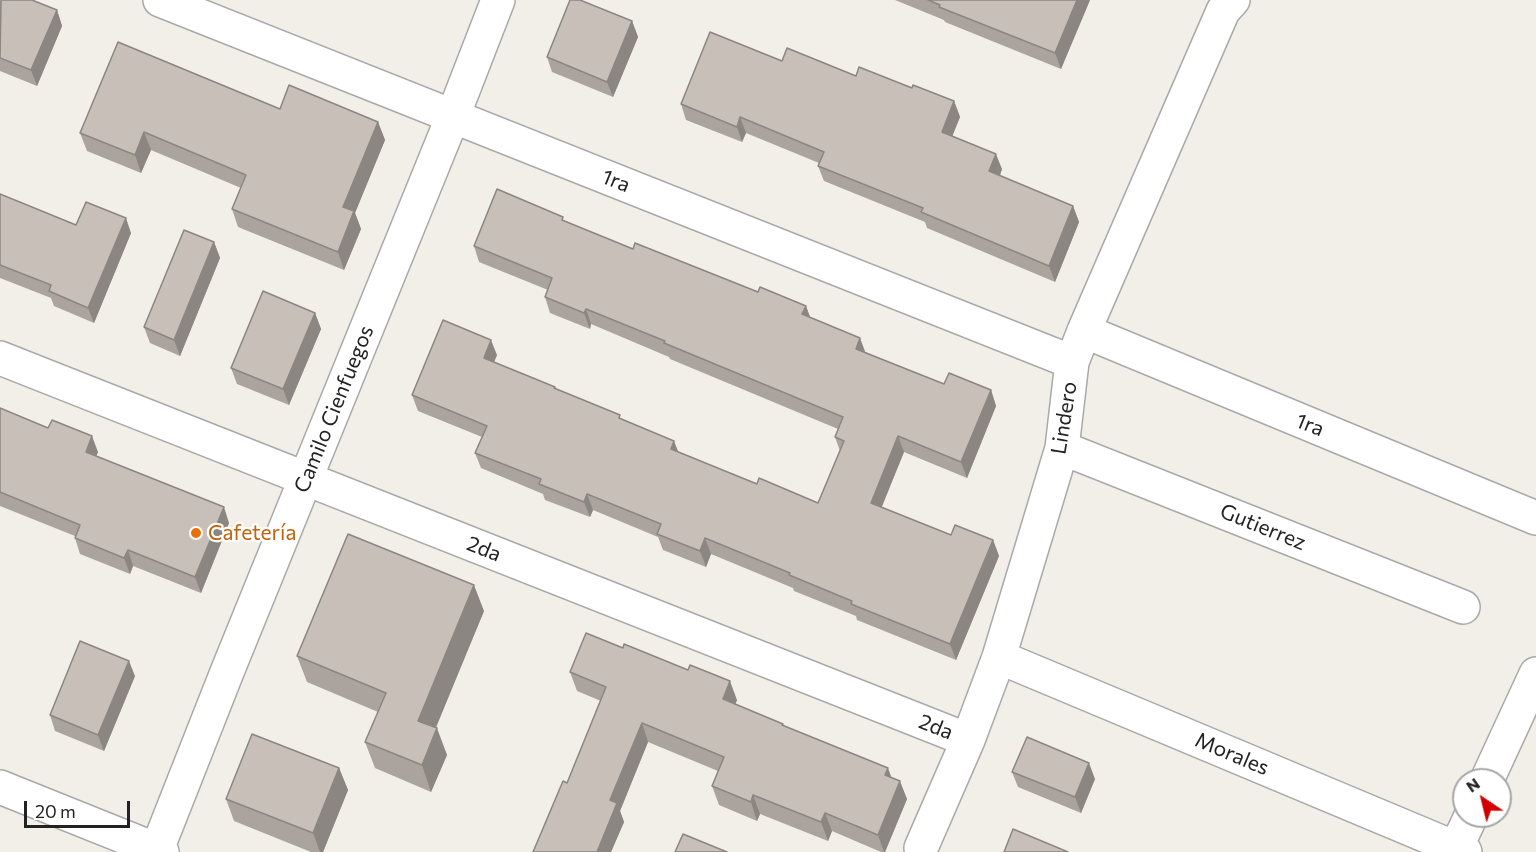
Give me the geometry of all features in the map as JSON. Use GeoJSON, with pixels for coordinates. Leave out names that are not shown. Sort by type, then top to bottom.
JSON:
{"type":"FeatureCollection","features":[{"type":"Feature","properties":{"kind":"street","name":"1ra"},"geometry":{"type":"LineString","coordinates":[[160,0],[1072,362]]}},
{"type":"Feature","properties":{"kind":"street","name":"Camilo Cienfuegos"},"geometry":{"type":"LineString","coordinates":[[159,851],[498,0]]}},
{"type":"Feature","properties":{"kind":"street","name":"Lindero"},"geometry":{"type":"LineString","coordinates":[[921,848],[968,740],[999,657],[1062,448],[1072,362],[1217,4]]}},
{"type":"Feature","properties":{"kind":"street","name":"1ra"},"geometry":{"type":"LineString","coordinates":[[1084,331],[1536,518]]}},
{"type":"Feature","properties":{"kind":"street","name":"2da"},"geometry":{"type":"LineString","coordinates":[[0,358],[968,740]]}},
{"type":"Feature","properties":{"kind":"street","name":"Gutierrez"},"geometry":{"type":"LineString","coordinates":[[1062,448],[1463,607]]}},
{"type":"Feature","properties":{"kind":"street","name":"Morales"},"geometry":{"type":"LineString","coordinates":[[999,657],[1460,850]]}},
{"type":"Feature","properties":{"kind":"street"},"geometry":{"type":"LineString","coordinates":[[1493,768],[1536,674]]}},
{"type":"Feature","properties":{"kind":"street"},"geometry":{"type":"LineString","coordinates":[[0,787],[159,851]]}},
{"type":"Feature","properties":{"kind":"street"},"geometry":{"type":"LineString","coordinates":[[1460,850],[1467,828]]}},
{"type":"Feature","properties":{"kind":"building"},"geometry":{"type":"Polygon","coordinates":[[[1,0],[32,0],[57,10],[31,70],[0,58],[1,0]]]}},
{"type":"Feature","properties":{"kind":"building"},"geometry":{"type":"Polygon","coordinates":[[[570,0],[580,0],[632,21],[607,82],[547,57],[570,0]]]}},
{"type":"Feature","properties":{"kind":"building"},"geometry":{"type":"Polygon","coordinates":[[[928,0],[1077,0],[1055,53],[939,7],[940,5],[928,0]]]}},
{"type":"Feature","properties":{"kind":"building"},"geometry":{"type":"Polygon","coordinates":[[[710,32],[782,61],[787,48],[856,76],[859,67],[912,88],[913,85],[954,101],[942,132],[996,154],[989,171],[1073,206],[1049,266],[921,212],[923,208],[818,166],[824,152],[740,117],[737,127],[681,104],[710,32]]]}},
{"type":"Feature","properties":{"kind":"building"},"geometry":{"type":"Polygon","coordinates":[[[118,42],[280,109],[289,85],[378,122],[343,207],[354,211],[338,252],[232,209],[246,175],[144,132],[135,155],[80,133],[118,42]]]}},
{"type":"Feature","properties":{"kind":"building"},"geometry":{"type":"Polygon","coordinates":[[[497,189],[563,217],[562,220],[633,249],[635,243],[758,292],[760,287],[806,306],[802,314],[860,338],[856,349],[944,384],[949,373],[991,390],[961,462],[898,436],[871,503],[951,535],[955,525],[993,540],[950,644],[851,604],[852,601],[705,538],[700,551],[657,534],[661,524],[587,494],[584,502],[539,484],[541,479],[475,453],[487,426],[412,395],[443,320],[491,340],[484,358],[620,415],[619,418],[674,441],[671,449],[757,484],[759,478],[818,503],[844,441],[835,437],[843,417],[586,309],[584,313],[545,297],[552,278],[474,246],[497,189]]]}},
{"type":"Feature","properties":{"kind":"building"},"geometry":{"type":"Polygon","coordinates":[[[0,194],[76,225],[86,202],[126,218],[88,308],[49,291],[51,285],[0,265],[0,194]]]}},
{"type":"Feature","properties":{"kind":"building"},"geometry":{"type":"Polygon","coordinates":[[[184,230],[214,242],[174,340],[144,327],[184,230]]]}},
{"type":"Feature","properties":{"kind":"building"},"geometry":{"type":"Polygon","coordinates":[[[263,291],[315,313],[283,389],[231,368],[263,291]]]}},
{"type":"Feature","properties":{"kind":"building"},"geometry":{"type":"Polygon","coordinates":[[[0,408],[48,428],[52,420],[92,436],[86,452],[224,507],[195,577],[128,550],[124,558],[75,538],[80,525],[0,492],[0,408]]]}},
{"type":"Feature","properties":{"kind":"building"},"geometry":{"type":"Polygon","coordinates":[[[348,534],[474,585],[418,721],[437,728],[422,765],[365,742],[386,693],[297,656],[348,534]]]}},
{"type":"Feature","properties":{"kind":"building"},"geometry":{"type":"Polygon","coordinates":[[[586,633],[623,648],[624,644],[688,670],[690,665],[730,681],[723,699],[888,768],[885,775],[900,781],[878,835],[825,813],[821,822],[753,795],[751,802],[712,786],[724,757],[642,723],[610,800],[617,803],[597,852],[533,852],[563,781],[567,783],[606,687],[570,672],[586,633]]]}},
{"type":"Feature","properties":{"kind":"building"},"geometry":{"type":"Polygon","coordinates":[[[80,641],[129,661],[98,735],[50,715],[80,641]]]}},
{"type":"Feature","properties":{"kind":"building"},"geometry":{"type":"Polygon","coordinates":[[[252,734],[339,768],[313,833],[226,799],[252,734]]]}},
{"type":"Feature","properties":{"kind":"building"},"geometry":{"type":"Polygon","coordinates":[[[1027,737],[1089,763],[1075,797],[1012,772],[1027,737]]]}},
{"type":"Feature","properties":{"kind":"building"},"geometry":{"type":"Polygon","coordinates":[[[1013,829],[1068,852],[1004,852],[1013,829]]]}},
{"type":"Feature","properties":{"kind":"building"},"geometry":{"type":"Polygon","coordinates":[[[683,834],[727,852],[675,852],[683,834]]]}},
{"type":"Feature","properties":{"kind":"place","name":"Cafetería"},"geometry":{"type":"Point","coordinates":[196,533]}}]}
